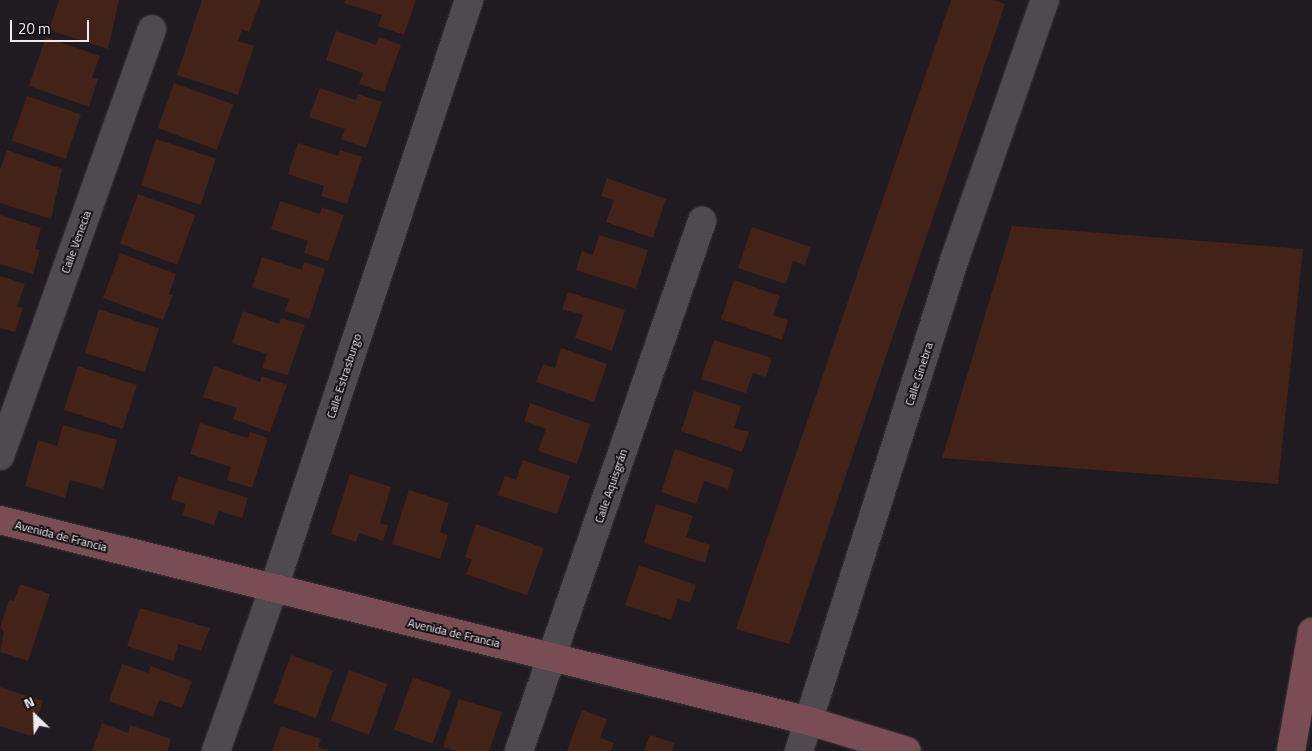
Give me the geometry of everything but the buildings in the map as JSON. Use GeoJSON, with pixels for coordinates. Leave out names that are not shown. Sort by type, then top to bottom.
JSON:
{"type":"FeatureCollection","features":[{"type":"Feature","properties":{"kind":"street","name":"Calle Estrasburgo"},"geometry":{"type":"LineString","coordinates":[[216,751],[273,590],[469,0]]}},
{"type":"Feature","properties":{"kind":"street","name":"Calle Ginebra"},"geometry":{"type":"LineString","coordinates":[[799,751],[810,722],[956,258],[1045,0]]}},
{"type":"Feature","properties":{"kind":"street","name":"Calle Venecia"},"geometry":{"type":"LineString","coordinates":[[0,456],[152,29]]}},
{"type":"Feature","properties":{"kind":"street","name":"Calle Aquisgrán"},"geometry":{"type":"LineString","coordinates":[[519,751],[702,221]]}},
{"type":"Feature","properties":{"kind":"street","name":"Avenida de Francia"},"geometry":{"type":"LineString","coordinates":[[0,520],[273,590],[552,656],[810,722],[907,751]]}},
{"type":"Feature","properties":{"kind":"street"},"geometry":{"type":"LineString","coordinates":[[1291,751],[1312,632]]}}]}
